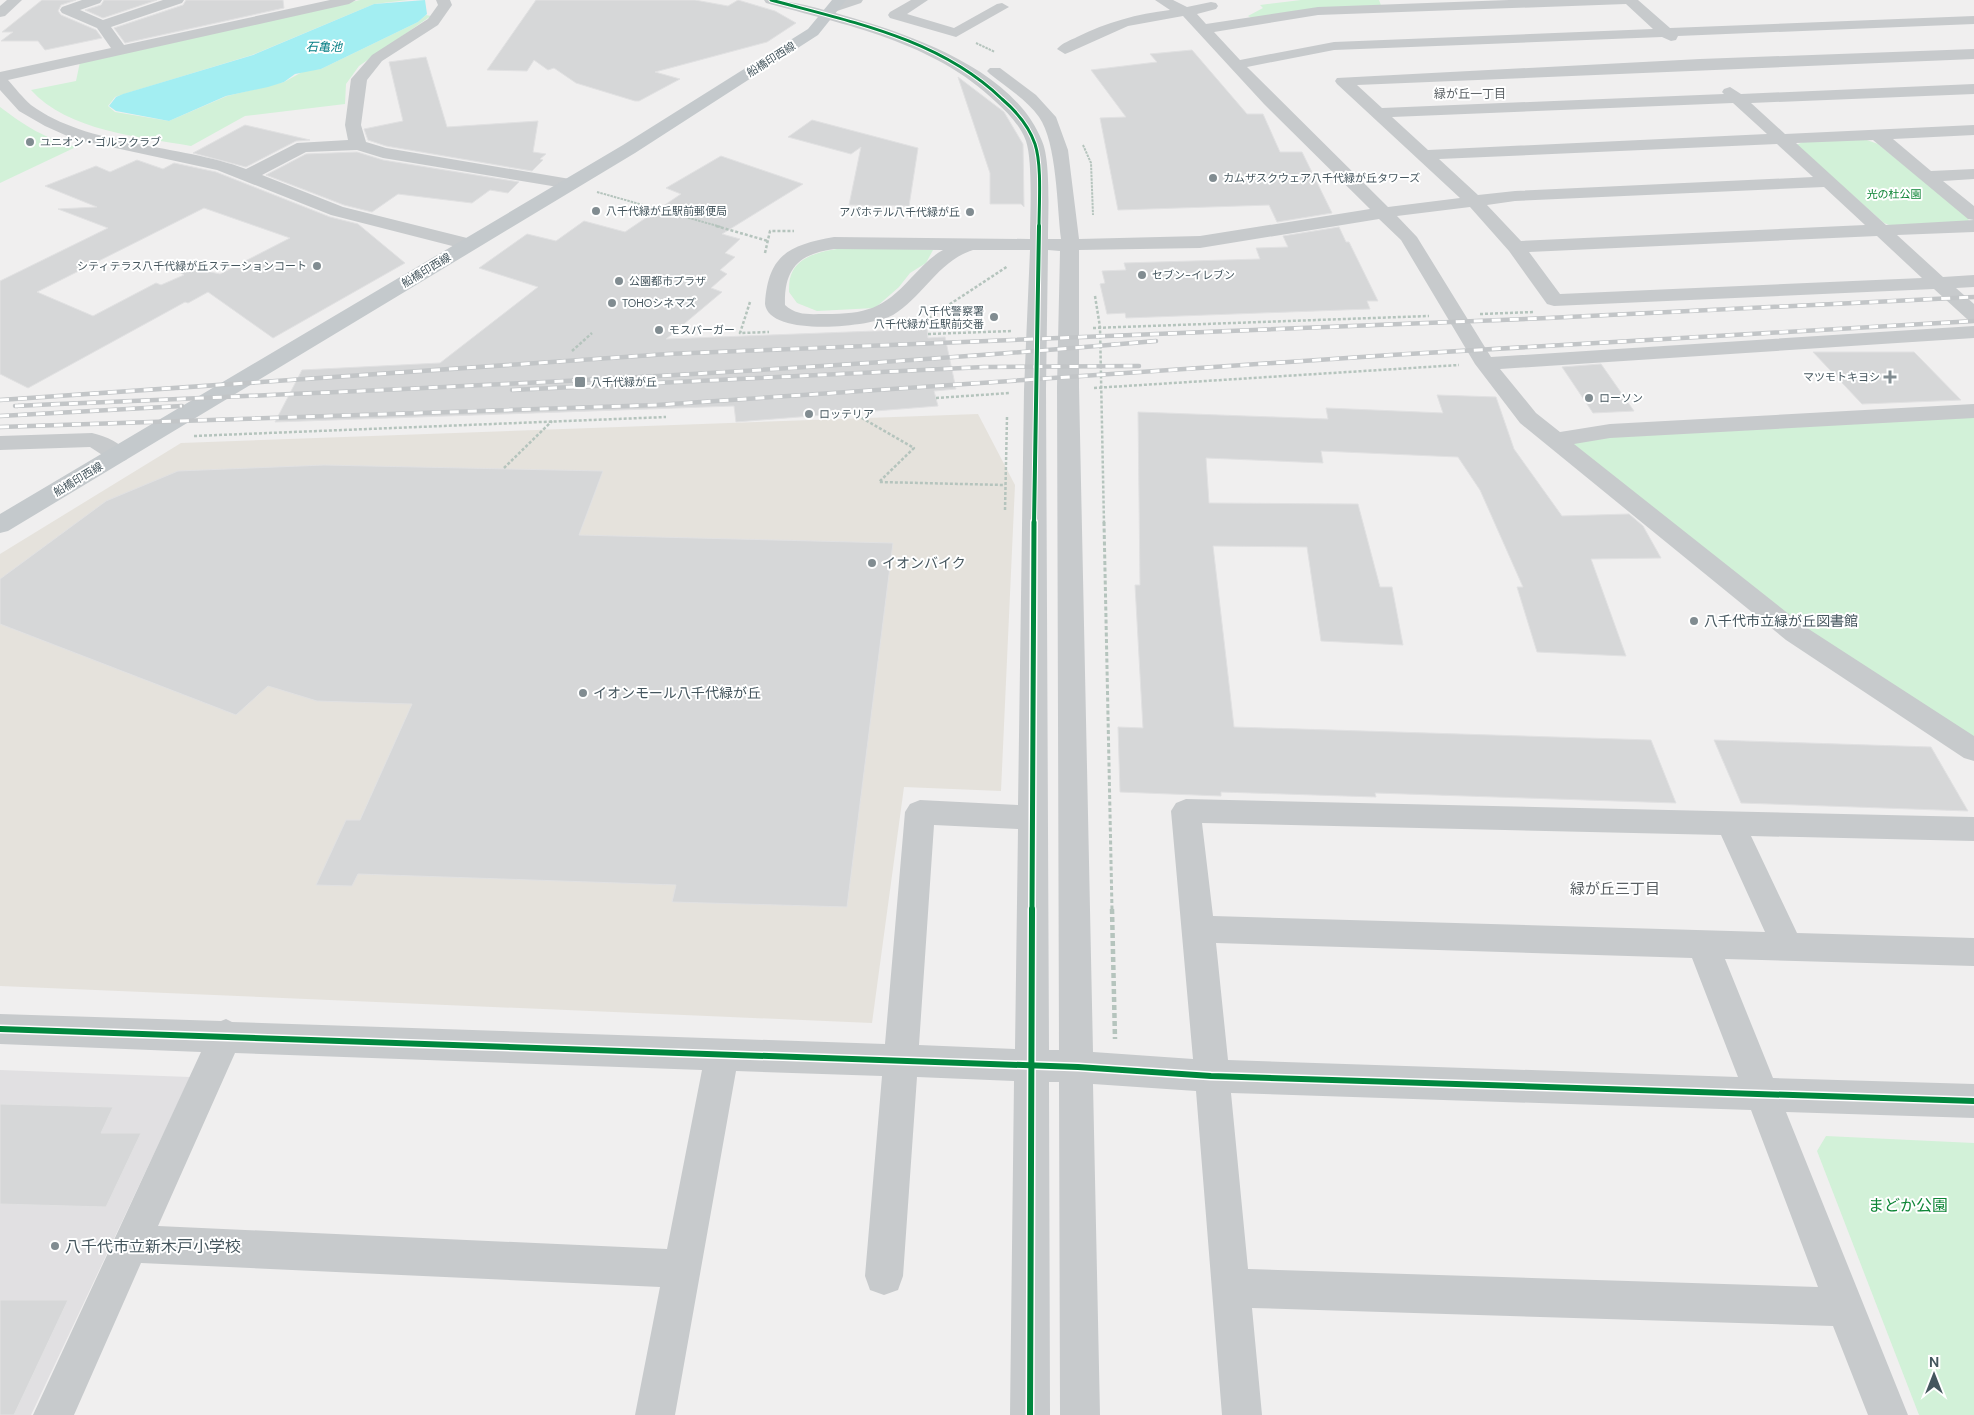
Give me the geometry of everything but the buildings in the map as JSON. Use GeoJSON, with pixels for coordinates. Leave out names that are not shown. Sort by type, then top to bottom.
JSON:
{"type":"FeatureCollection","features":[{"type":"Feature","properties":{"kind":"main road","name":"船橋印西線"},"geometry":{"type":"LineString","coordinates":[[0,525],[570,184],[812,32],[834,8]]}},
{"type":"Feature","properties":{"kind":"street"},"geometry":{"type":"LineString","coordinates":[[0,13],[15,0]]}},
{"type":"Feature","properties":{"kind":"street"},"geometry":{"type":"LineString","coordinates":[[95,0],[67,10],[102,25],[120,50]]}},
{"type":"Feature","properties":{"kind":"street"},"geometry":{"type":"LineString","coordinates":[[102,25],[177,0]]}},
{"type":"Feature","properties":{"kind":"street"},"geometry":{"type":"LineString","coordinates":[[0,77],[328,2],[349,0]]}},
{"type":"Feature","properties":{"kind":"street"},"geometry":{"type":"LineString","coordinates":[[358,145],[353,125],[359,80],[377,58],[433,22],[446,5],[443,0]]}},
{"type":"Feature","properties":{"kind":"street"},"geometry":{"type":"LineString","coordinates":[[771,0],[834,8],[870,28],[928,48],[987,82],[1001,95],[1020,118],[1036,146],[1039,245],[1035,400],[1030,1415]]}},
{"type":"Feature","properties":{"kind":"street"},"geometry":{"type":"LineString","coordinates":[[802,0],[942,41],[982,61],[1030,98],[1048,117],[1060,150],[1070,245],[1068,387],[1078,1067],[1080,1415]]}},
{"type":"Feature","properties":{"kind":"street"},"geometry":{"type":"LineString","coordinates":[[834,8],[856,0]]}},
{"type":"Feature","properties":{"kind":"street"},"geometry":{"type":"LineString","coordinates":[[921,0],[895,15],[956,33],[1002,7]]}},
{"type":"Feature","properties":{"kind":"street"},"geometry":{"type":"LineString","coordinates":[[1162,0],[1188,13],[1236,65],[1381,213],[1408,237],[1485,364],[1528,418],[1795,633],[1974,750]]}},
{"type":"Feature","properties":{"kind":"street"},"geometry":{"type":"LineString","coordinates":[[1203,29],[1318,11],[1382,4],[1629,0],[1974,315]]}},
{"type":"Feature","properties":{"kind":"street"},"geometry":{"type":"LineString","coordinates":[[1065,49],[1097,33],[1132,20],[1188,13],[1211,6]]}},
{"type":"Feature","properties":{"kind":"street"},"geometry":{"type":"LineString","coordinates":[[1236,65],[1334,46],[1664,31],[1974,20]]}},
{"type":"Feature","properties":{"kind":"street"},"geometry":{"type":"LineString","coordinates":[[1974,54],[1700,64],[1343,81],[1474,201],[1516,247],[1554,300],[1974,280]]}},
{"type":"Feature","properties":{"kind":"street"},"geometry":{"type":"LineString","coordinates":[[0,81],[25,108],[50,123],[80,135],[178,156],[249,175],[337,211],[468,244]]}},
{"type":"Feature","properties":{"kind":"street"},"geometry":{"type":"LineString","coordinates":[[1379,113],[1974,89]]}},
{"type":"Feature","properties":{"kind":"street"},"geometry":{"type":"LineString","coordinates":[[1425,155],[1974,130]]}},
{"type":"Feature","properties":{"kind":"street"},"geometry":{"type":"LineString","coordinates":[[1878,135],[1974,215]]}},
{"type":"Feature","properties":{"kind":"street"},"geometry":{"type":"LineString","coordinates":[[249,175],[303,147],[358,145],[383,153],[570,184]]}},
{"type":"Feature","properties":{"kind":"street"},"geometry":{"type":"LineString","coordinates":[[1927,176],[1974,174]]}},
{"type":"Feature","properties":{"kind":"street"},"geometry":{"type":"LineString","coordinates":[[972,244],[950,251],[898,303],[884,312],[851,320],[798,319],[789,318],[775,307],[782,266],[790,257],[812,247],[834,242],[972,244],[1039,245],[1200,242],[1381,213],[1515,196],[1829,182]]}},
{"type":"Feature","properties":{"kind":"street"},"geometry":{"type":"LineString","coordinates":[[1516,247],[1974,226]]}},
{"type":"Feature","properties":{"kind":"street"},"geometry":{"type":"LineString","coordinates":[[1485,364],[1766,344],[1974,332]]}},
{"type":"Feature","properties":{"kind":"street"},"geometry":{"type":"LineString","coordinates":[[1555,440],[1610,431],[1974,411]]}},
{"type":"Feature","properties":{"kind":"street"},"geometry":{"type":"LineString","coordinates":[[0,443],[92,440],[104,444],[118,455]]}},
{"type":"Feature","properties":{"kind":"street"},"geometry":{"type":"LineString","coordinates":[[1242,1415],[1199,929],[1186,811],[1974,829]]}},
{"type":"Feature","properties":{"kind":"street"},"geometry":{"type":"LineString","coordinates":[[884,1276],[920,812],[1033,818]]}},
{"type":"Feature","properties":{"kind":"street"},"geometry":{"type":"LineString","coordinates":[[1730,822],[1788,947]]}},
{"type":"Feature","properties":{"kind":"street"},"geometry":{"type":"LineString","coordinates":[[1199,929],[1974,952]]}},
{"type":"Feature","properties":{"kind":"street"},"geometry":{"type":"LineString","coordinates":[[1703,944],[1888,1415]]}},
{"type":"Feature","properties":{"kind":"street"},"geometry":{"type":"LineString","coordinates":[[0,1029],[226,1035],[901,1062],[1032,1065],[1211,1076],[1761,1092],[1974,1101]]}},
{"type":"Feature","properties":{"kind":"street"},"geometry":{"type":"LineString","coordinates":[[52,1415],[226,1035]]}},
{"type":"Feature","properties":{"kind":"street"},"geometry":{"type":"LineString","coordinates":[[656,1415],[722,1055]]}},
{"type":"Feature","properties":{"kind":"street"},"geometry":{"type":"LineString","coordinates":[[131,1244],[683,1269]]}},
{"type":"Feature","properties":{"kind":"street"},"geometry":{"type":"LineString","coordinates":[[1232,1288],[1845,1307]]}},
{"type":"Feature","properties":{"kind":"path"},"geometry":{"type":"LineString","coordinates":[[570,184],[768,241]]}},
{"type":"Feature","properties":{"kind":"path"},"geometry":{"type":"LineString","coordinates":[[763,259],[770,231],[799,232]]}},
{"type":"Feature","properties":{"kind":"path"},"geometry":{"type":"LineString","coordinates":[[1002,262],[1015,269]]}},
{"type":"Feature","properties":{"kind":"path"},"geometry":{"type":"LineString","coordinates":[[912,329],[1008,266]]}},
{"type":"Feature","properties":{"kind":"path"},"geometry":{"type":"LineString","coordinates":[[1095,292],[1100,327],[1115,1046]]}},
{"type":"Feature","properties":{"kind":"path"},"geometry":{"type":"LineString","coordinates":[[752,296],[740,333],[777,332]]}},
{"type":"Feature","properties":{"kind":"path"},"geometry":{"type":"LineString","coordinates":[[1011,330],[1011,339]]}},
{"type":"Feature","properties":{"kind":"path"},"geometry":{"type":"LineString","coordinates":[[572,351],[592,333]]}},
{"type":"Feature","properties":{"kind":"path"},"geometry":{"type":"LineString","coordinates":[[1084,389],[1411,367],[1485,364]]}},
{"type":"Feature","properties":{"kind":"path"},"geometry":{"type":"LineString","coordinates":[[1008,384],[1008,402]]}},
{"type":"Feature","properties":{"kind":"path"},"geometry":{"type":"LineString","coordinates":[[936,398],[1015,393]]}},
{"type":"Feature","properties":{"kind":"path"},"geometry":{"type":"LineString","coordinates":[[1006,514],[1007,412]]}},
{"type":"Feature","properties":{"kind":"path"},"geometry":{"type":"LineString","coordinates":[[853,413],[914,448],[878,482],[1005,485]]}},
{"type":"Feature","properties":{"kind":"path"},"geometry":{"type":"LineString","coordinates":[[146,438],[666,418]]}},
{"type":"Feature","properties":{"kind":"path"},"geometry":{"type":"LineString","coordinates":[[504,468],[552,421]]}},
{"type":"Feature","properties":{"kind":"shaded area","name":"イオンモール八千代緑が丘"},"geometry":{"type":"Polygon","coordinates":[[[978,414],[1015,485],[1001,791],[904,787],[872,1023],[0,986],[0,554],[181,443],[978,414]]]}},
{"type":"Feature","properties":{"kind":"shaded area","name":"八千代市立新木戸小学校"},"geometry":{"type":"Polygon","coordinates":[[[0,1070],[190,1077],[31,1415],[0,1415],[0,1070]]]}},
{"type":"Feature","properties":{"kind":"green space"},"geometry":{"type":"Polygon","coordinates":[[[360,0],[408,0],[374,4],[252,55],[115,97],[108,106],[115,112],[169,121],[227,96],[284,82],[304,71],[321,69],[418,22],[426,15],[431,16],[359,66],[346,84],[345,104],[245,116],[191,146],[128,135],[84,123],[64,115],[46,104],[31,90],[76,81],[80,62],[360,0]]]}},
{"type":"Feature","properties":{"kind":"green space"},"geometry":{"type":"Polygon","coordinates":[[[1301,0],[1379,0],[1382,8],[1255,20],[1248,16],[1263,8],[1260,5],[1301,0]]]}},
{"type":"Feature","properties":{"kind":"green space","name":"ユニオン・ゴルフクラブ"},"geometry":{"type":"Polygon","coordinates":[[[0,107],[36,131],[76,147],[0,183],[0,107]]]}},
{"type":"Feature","properties":{"kind":"green space","name":"光の杜公園"},"geometry":{"type":"Polygon","coordinates":[[[1864,139],[1878,144],[1968,217],[1969,222],[1894,227],[1884,223],[1796,145],[1803,142],[1864,139]]]}},
{"type":"Feature","properties":{"kind":"green space"},"geometry":{"type":"Polygon","coordinates":[[[854,247],[933,250],[926,263],[910,273],[899,287],[875,308],[817,311],[797,303],[789,292],[789,284],[795,267],[801,261],[818,253],[854,247]]]}},
{"type":"Feature","properties":{"kind":"green space"},"geometry":{"type":"Polygon","coordinates":[[[1974,411],[1974,745],[1795,633],[1555,440],[1974,411]]]}},
{"type":"Feature","properties":{"kind":"green space","name":"まどか公園"},"geometry":{"type":"Polygon","coordinates":[[[1826,1136],[1974,1143],[1974,1415],[1919,1415],[1817,1151],[1826,1136]]]}},
{"type":"Feature","properties":{"kind":"water","name":"石亀池"},"geometry":{"type":"Polygon","coordinates":[[[425,0],[427,14],[418,22],[321,69],[295,74],[284,82],[268,87],[226,96],[169,121],[116,111],[109,106],[116,97],[123,94],[253,55],[374,4],[425,0]]]}},
{"type":"Feature","properties":{"kind":"railway"},"geometry":{"type":"LineString","coordinates":[[0,400],[668,354],[1548,318],[1974,297]]}},
{"type":"Feature","properties":{"kind":"railway"},"geometry":{"type":"LineString","coordinates":[[0,427],[657,405],[1391,355],[1974,321]]}},
{"type":"Feature","properties":{"kind":"railway"},"geometry":{"type":"LineString","coordinates":[[15,406],[729,372],[1014,353],[1156,341]]}},
{"type":"Feature","properties":{"kind":"railway"},"geometry":{"type":"LineString","coordinates":[[512,390],[984,367],[1139,366]]}},
{"type":"Feature","properties":{"kind":"railway"},"geometry":{"type":"LineString","coordinates":[[0,416],[182,406]]}},
{"type":"Feature","properties":{"kind":"cycle path"},"geometry":{"type":"LineString","coordinates":[[771,0],[868,27],[900,38],[931,50],[961,66],[988,85],[1012,108],[1023,121],[1034,142],[1037,153],[1039,247],[1035,390],[1030,1415]]}},
{"type":"Feature","properties":{"kind":"cycle path"},"geometry":{"type":"LineString","coordinates":[[0,1029],[1078,1067],[1211,1076],[1974,1101]]}},
{"type":"Feature","properties":{"kind":"place","name":"ユニオン・ゴルフクラブ"},"geometry":{"type":"Point","coordinates":[30,142]}},
{"type":"Feature","properties":{"kind":"place","name":"カムザスクウェア八千代緑が丘タワーズ"},"geometry":{"type":"Point","coordinates":[1213,178]}},
{"type":"Feature","properties":{"kind":"place","name":"八千代緑が丘駅前郵便局"},"geometry":{"type":"Point","coordinates":[596,211]}},
{"type":"Feature","properties":{"kind":"place","name":"アパホテル八千代緑が丘"},"geometry":{"type":"Point","coordinates":[970,212]}},
{"type":"Feature","properties":{"kind":"place","name":"シティテラス八千代緑が丘ステーションコート"},"geometry":{"type":"Point","coordinates":[317,266]}},
{"type":"Feature","properties":{"kind":"place","name":"セブン-イレブン"},"geometry":{"type":"Point","coordinates":[1142,275]}},
{"type":"Feature","properties":{"kind":"place","name":"公園都市プラザ"},"geometry":{"type":"Point","coordinates":[619,281]}},
{"type":"Feature","properties":{"kind":"place","name":"TOHOシネマズ"},"geometry":{"type":"Point","coordinates":[612,303]}},
{"type":"Feature","properties":{"kind":"place","name":"八千代警察署 八千代緑が丘駅前交番"},"geometry":{"type":"Point","coordinates":[994,317]}},
{"type":"Feature","properties":{"kind":"place","name":"モスバーガー"},"geometry":{"type":"Point","coordinates":[659,330]}},
{"type":"Feature","properties":{"kind":"place","name":"マツモトキヨシ"},"geometry":{"type":"Point","coordinates":[1890,377]}},
{"type":"Feature","properties":{"kind":"place","name":"八千代緑が丘"},"geometry":{"type":"Point","coordinates":[580,382]}},
{"type":"Feature","properties":{"kind":"place","name":"ローソン"},"geometry":{"type":"Point","coordinates":[1589,398]}},
{"type":"Feature","properties":{"kind":"place","name":"ロッテリア"},"geometry":{"type":"Point","coordinates":[809,414]}},
{"type":"Feature","properties":{"kind":"place","name":"イオンバイク"},"geometry":{"type":"Point","coordinates":[872,563]}},
{"type":"Feature","properties":{"kind":"place","name":"八千代市立緑が丘図書館"},"geometry":{"type":"Point","coordinates":[1694,621]}},
{"type":"Feature","properties":{"kind":"place","name":"イオンモール八千代緑が丘"},"geometry":{"type":"Point","coordinates":[583,693]}},
{"type":"Feature","properties":{"kind":"place","name":"八千代市立新木戸小学校"},"geometry":{"type":"Point","coordinates":[55,1246]}},
{"type":"Feature","properties":{"kind":"district","name":"緑が丘一丁目"},"geometry":{"type":"Point","coordinates":[1470,94]}},
{"type":"Feature","properties":{"kind":"district","name":"緑が丘三丁目"},"geometry":{"type":"Point","coordinates":[1615,889]}}]}
